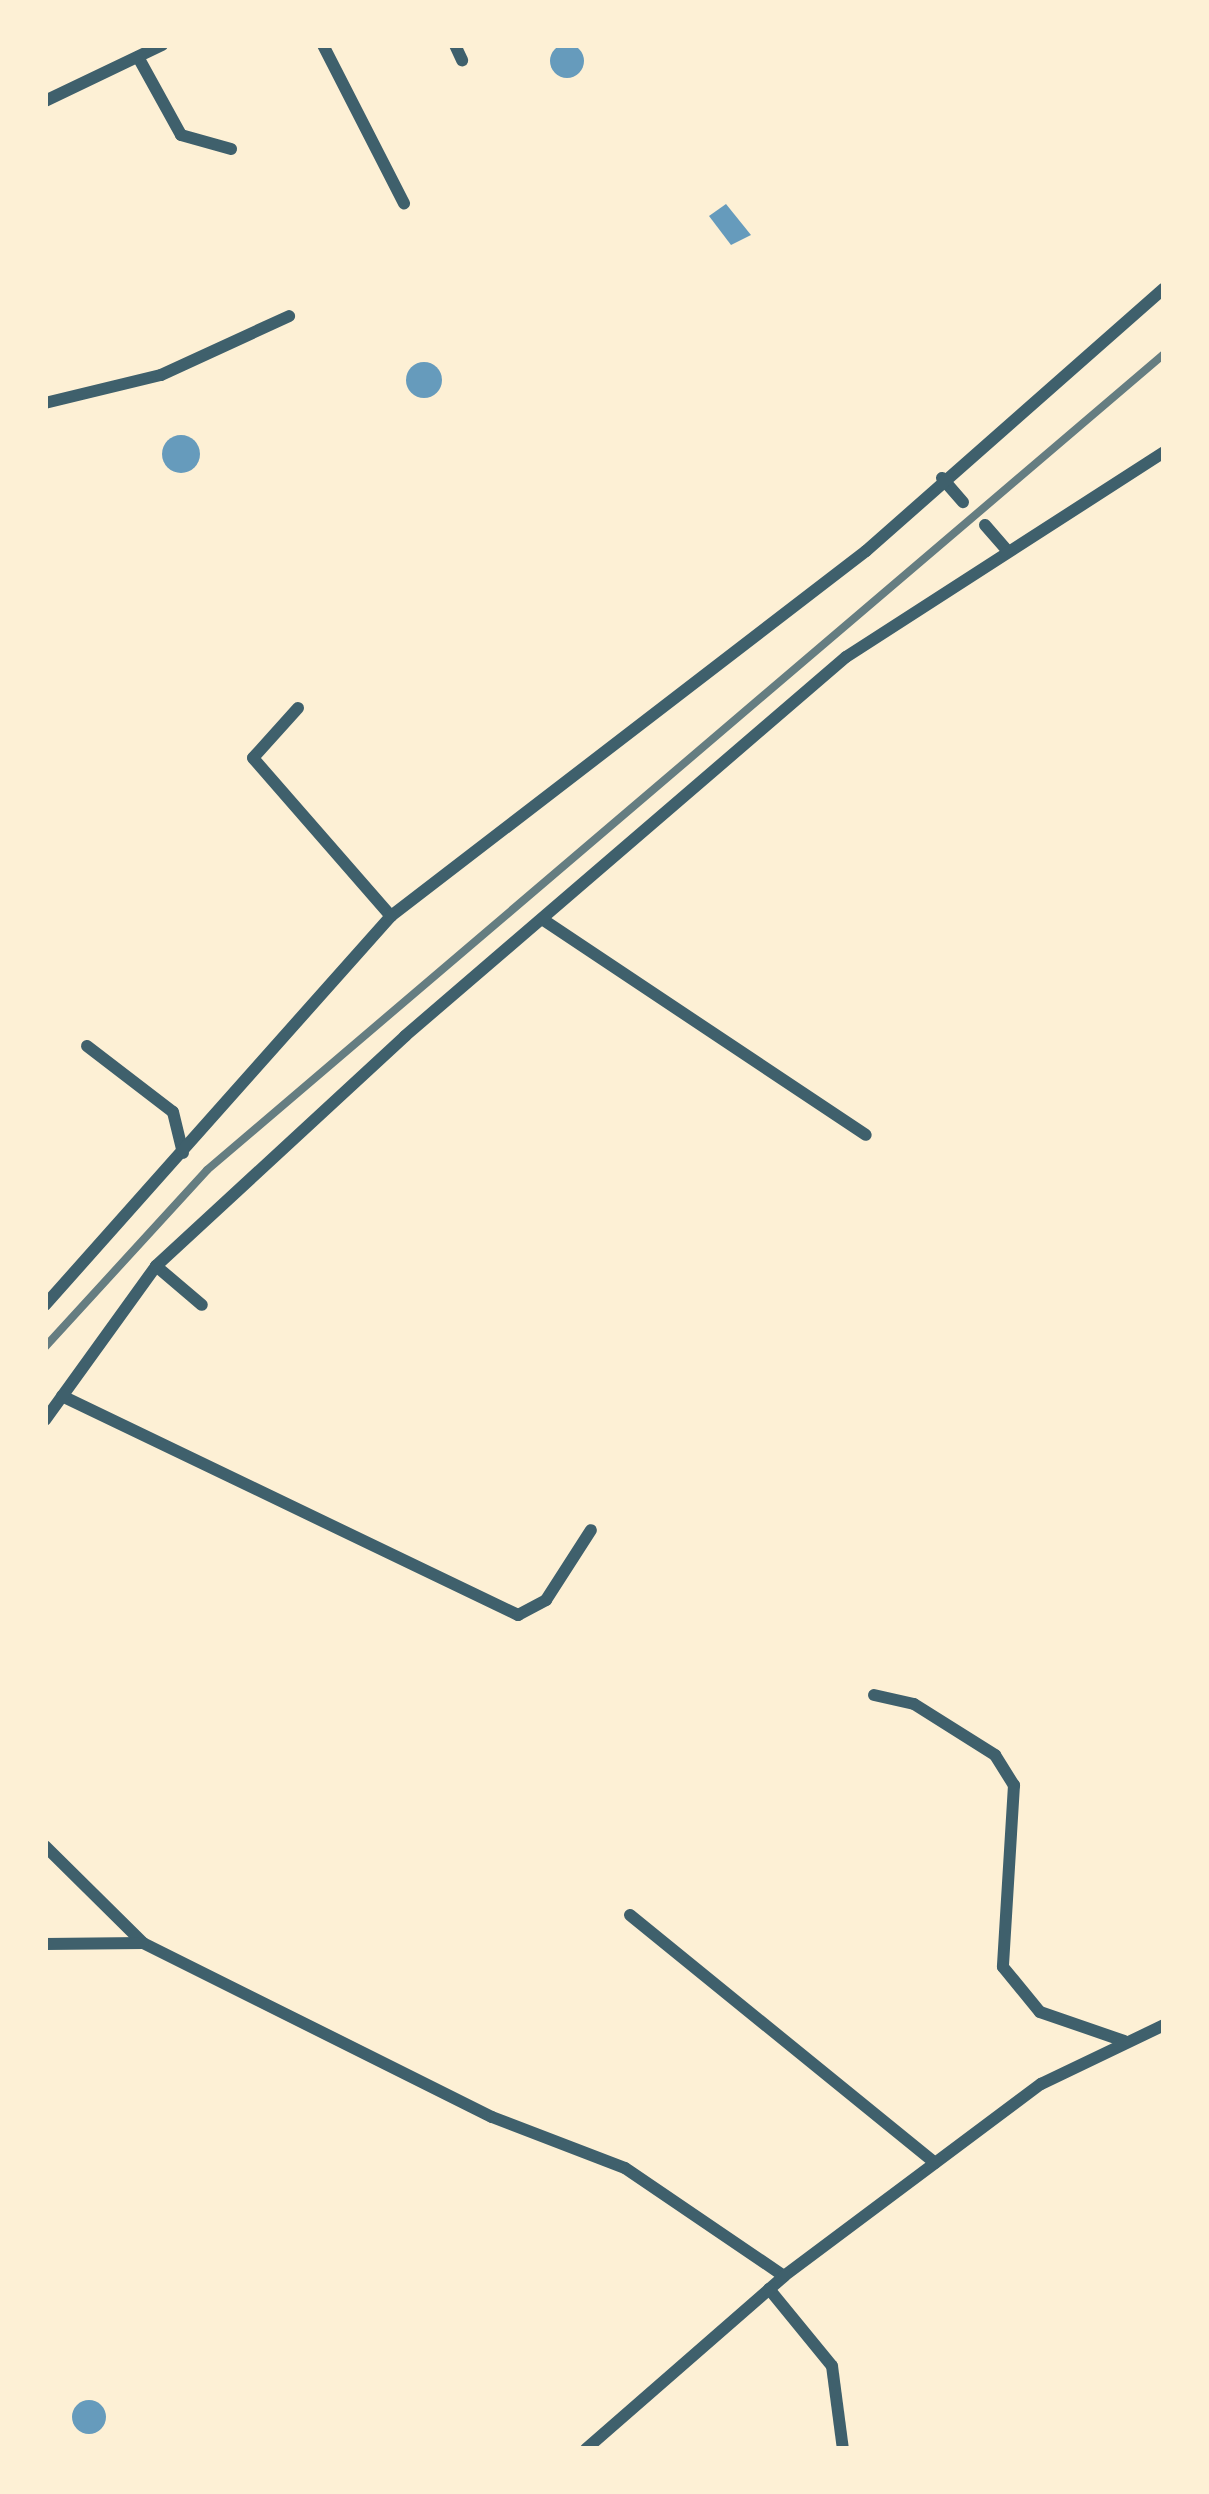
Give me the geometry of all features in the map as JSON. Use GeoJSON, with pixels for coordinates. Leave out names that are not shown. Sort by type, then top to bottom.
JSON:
{"type":"FeatureCollection","features":[{"type":"Feature","properties":{"kind":"street"},"geometry":{"type":"LineString","coordinates":[[45,101],[163,45]]}},
{"type":"Feature","properties":{"kind":"street"},"geometry":{"type":"LineString","coordinates":[[323,45],[404,203]]}},
{"type":"Feature","properties":{"kind":"street"},"geometry":{"type":"LineString","coordinates":[[455,45],[462,60]]}},
{"type":"Feature","properties":{"kind":"street"},"geometry":{"type":"LineString","coordinates":[[138,57],[181,135],[231,149]]}},
{"type":"Feature","properties":{"kind":"street"},"geometry":{"type":"LineString","coordinates":[[45,1305],[392,916],[866,551],[942,478],[1164,287]]}},
{"type":"Feature","properties":{"kind":"street"},"geometry":{"type":"LineString","coordinates":[[45,403],[161,375],[289,316]]}},
{"type":"Feature","properties":{"kind":"street"},"geometry":{"type":"LineString","coordinates":[[45,1420],[156,1266],[542,919],[846,657],[1164,452]]}},
{"type":"Feature","properties":{"kind":"street"},"geometry":{"type":"LineString","coordinates":[[942,478],[964,502]]}},
{"type":"Feature","properties":{"kind":"street"},"geometry":{"type":"LineString","coordinates":[[985,525],[1007,550]]}},
{"type":"Feature","properties":{"kind":"street"},"geometry":{"type":"LineString","coordinates":[[298,709],[253,758],[392,916]]}},
{"type":"Feature","properties":{"kind":"street"},"geometry":{"type":"LineString","coordinates":[[542,919],[866,1135]]}},
{"type":"Feature","properties":{"kind":"street"},"geometry":{"type":"LineString","coordinates":[[87,1046],[172,1112],[183,1153]]}},
{"type":"Feature","properties":{"kind":"street"},"geometry":{"type":"LineString","coordinates":[[156,1266],[202,1305]]}},
{"type":"Feature","properties":{"kind":"street"},"geometry":{"type":"LineString","coordinates":[[62,1396],[518,1615],[547,1600],[592,1530]]}},
{"type":"Feature","properties":{"kind":"street"},"geometry":{"type":"LineString","coordinates":[[874,1695],[914,1704],[995,1755],[1014,1785],[1003,1967],[1040,2012],[1126,2041]]}},
{"type":"Feature","properties":{"kind":"street"},"geometry":{"type":"LineString","coordinates":[[45,1846],[143,1943],[492,2116],[625,2168],[784,2276]]}},
{"type":"Feature","properties":{"kind":"street"},"geometry":{"type":"LineString","coordinates":[[630,1916],[935,2163]]}},
{"type":"Feature","properties":{"kind":"street"},"geometry":{"type":"LineString","coordinates":[[45,1944],[143,1943]]}},
{"type":"Feature","properties":{"kind":"street"},"geometry":{"type":"LineString","coordinates":[[586,2449],[784,2276],[1041,2084],[1164,2025]]}},
{"type":"Feature","properties":{"kind":"street"},"geometry":{"type":"LineString","coordinates":[[769,2289],[832,2366],[842,2449]]}},
{"type":"Feature","properties":{"kind":"water"},"geometry":{"type":"Polygon","coordinates":[[[567,44],[579,49],[584,61],[579,73],[567,78],[555,73],[550,61],[555,49],[567,44]]]}},
{"type":"Feature","properties":{"kind":"water"},"geometry":{"type":"Polygon","coordinates":[[[726,204],[751,235],[731,245],[709,216],[726,204]]]}},
{"type":"Feature","properties":{"kind":"water"},"geometry":{"type":"Polygon","coordinates":[[[424,362],[437,367],[442,380],[437,393],[424,398],[411,393],[406,380],[411,367],[424,362]]]}},
{"type":"Feature","properties":{"kind":"water"},"geometry":{"type":"Polygon","coordinates":[[[181,435],[194,441],[200,454],[194,467],[181,473],[168,467],[162,454],[168,441],[181,435]]]}},
{"type":"Feature","properties":{"kind":"water"},"geometry":{"type":"Polygon","coordinates":[[[89,2400],[101,2405],[106,2417],[101,2429],[89,2434],[77,2429],[72,2417],[77,2405],[89,2400]]]}},
{"type":"Feature","properties":{"kind":"railway"},"geometry":{"type":"LineString","coordinates":[[45,1347],[207,1170],[1164,354]]}}]}
